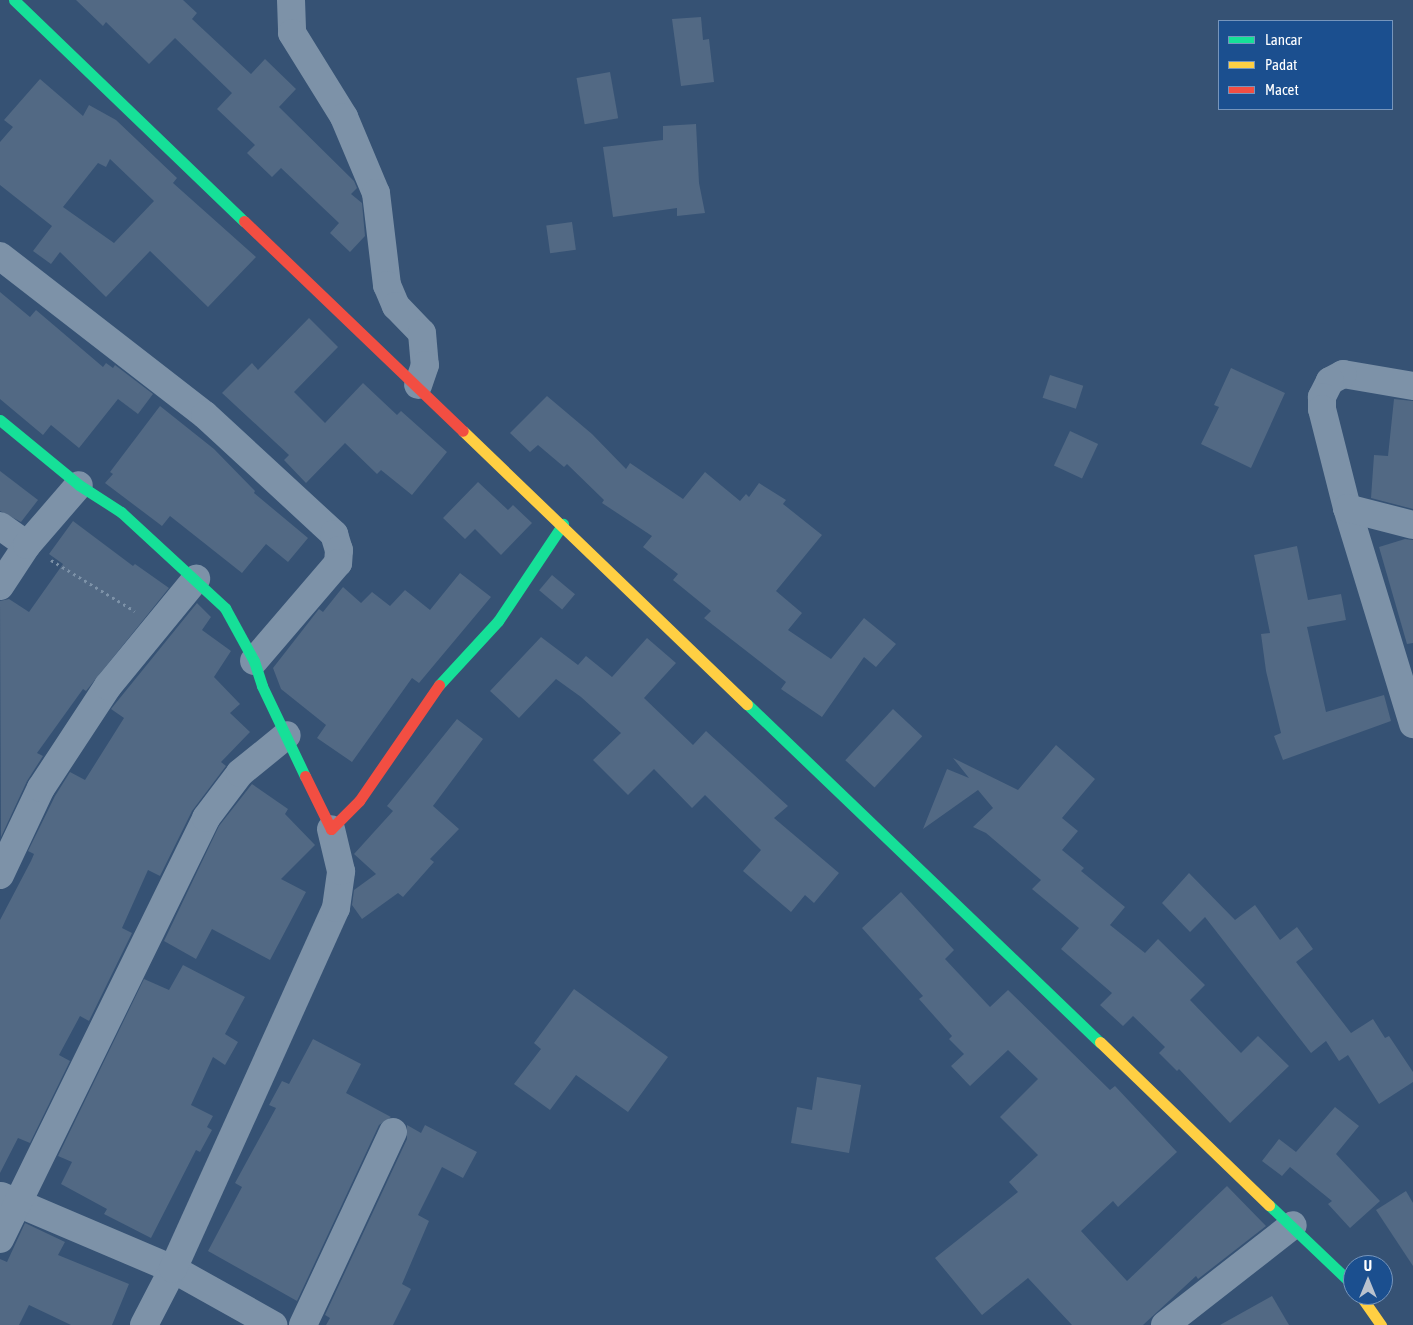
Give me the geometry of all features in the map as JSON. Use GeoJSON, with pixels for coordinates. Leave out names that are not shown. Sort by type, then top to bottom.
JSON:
{"type":"FeatureCollection","features":[{"type":"Feature","properties":{"kind":"street"},"geometry":{"type":"LineString","coordinates":[[14,0],[563,524],[1343,1275]]}},
{"type":"Feature","properties":{"kind":"street"},"geometry":{"type":"LineString","coordinates":[[291,0],[292,34],[344,117],[376,193],[381,213],[388,285],[396,306],[422,333],[425,365],[418,385]]}},
{"type":"Feature","properties":{"kind":"street"},"geometry":{"type":"LineString","coordinates":[[0,256],[205,415],[334,534],[339,550],[338,563],[254,661]]}},
{"type":"Feature","properties":{"kind":"street"},"geometry":{"type":"LineString","coordinates":[[1413,386],[1343,374],[1330,381],[1322,397],[1322,409],[1347,508],[1413,724]]}},
{"type":"Feature","properties":{"kind":"street"},"geometry":{"type":"LineString","coordinates":[[0,420],[80,485],[121,512],[196,579],[225,608],[254,661],[262,686],[331,829],[341,872],[336,908],[173,1269],[144,1325]]}},
{"type":"Feature","properties":{"kind":"street"},"geometry":{"type":"LineString","coordinates":[[0,586],[27,545],[80,485]]}},
{"type":"Feature","properties":{"kind":"street"},"geometry":{"type":"LineString","coordinates":[[1347,508],[1413,525]]}},
{"type":"Feature","properties":{"kind":"street"},"geometry":{"type":"LineString","coordinates":[[331,829],[359,801],[440,684],[498,621],[563,524]]}},
{"type":"Feature","properties":{"kind":"street"},"geometry":{"type":"LineString","coordinates":[[0,526],[27,545]]}},
{"type":"Feature","properties":{"kind":"street"},"geometry":{"type":"LineString","coordinates":[[0,875],[41,788],[108,686],[158,628],[196,579]]}},
{"type":"Feature","properties":{"kind":"street"},"geometry":{"type":"LineString","coordinates":[[0,1239],[9,1200],[206,818],[240,773],[287,735]]}},
{"type":"Feature","properties":{"kind":"street"},"geometry":{"type":"LineString","coordinates":[[303,1325],[393,1132]]}},
{"type":"Feature","properties":{"kind":"street"},"geometry":{"type":"LineString","coordinates":[[9,1200],[173,1269],[273,1325]]}},
{"type":"Feature","properties":{"kind":"street"},"geometry":{"type":"LineString","coordinates":[[1165,1325],[1293,1225]]}},
{"type":"Feature","properties":{"kind":"street"},"geometry":{"type":"LineString","coordinates":[[1367,1305],[1380,1325]]}},
{"type":"Feature","properties":{"kind":"path"},"geometry":{"type":"LineString","coordinates":[[27,545],[154,622],[158,628]]}},
{"type":"Feature","properties":{"kind":"building"},"geometry":{"type":"Polygon","coordinates":[[[76,0],[183,0],[197,13],[192,19],[251,74],[265,59],[296,89],[279,107],[354,181],[357,188],[351,194],[362,203],[365,236],[350,252],[330,233],[339,223],[281,168],[272,177],[247,153],[255,145],[217,109],[232,93],[175,38],[149,64],[106,22],[103,26],[76,0]]]}},
{"type":"Feature","properties":{"kind":"building"},"geometry":{"type":"Polygon","coordinates":[[[701,17],[703,40],[709,39],[714,82],[681,86],[672,19],[701,17]]]}},
{"type":"Feature","properties":{"kind":"building"},"geometry":{"type":"Polygon","coordinates":[[[610,72],[618,118],[585,124],[577,78],[610,72]]]}},
{"type":"Feature","properties":{"kind":"building"},"geometry":{"type":"Polygon","coordinates":[[[40,79],[83,116],[89,105],[116,120],[177,178],[173,183],[256,257],[208,307],[150,251],[106,297],[60,252],[51,264],[33,251],[52,226],[0,185],[0,142],[13,127],[4,120],[40,79]],[[110,159],[106,167],[98,163],[63,207],[114,243],[154,201],[110,159]]]}},
{"type":"Feature","properties":{"kind":"building"},"geometry":{"type":"Polygon","coordinates":[[[696,124],[699,183],[705,213],[677,216],[677,208],[613,217],[603,147],[663,140],[663,126],[696,124]]]}},
{"type":"Feature","properties":{"kind":"building"},"geometry":{"type":"Polygon","coordinates":[[[572,222],[576,250],[550,253],[546,226],[572,222]]]}},
{"type":"Feature","properties":{"kind":"building"},"geometry":{"type":"Polygon","coordinates":[[[0,292],[30,317],[36,310],[103,367],[106,363],[113,368],[115,365],[153,394],[138,414],[118,399],[79,448],[51,425],[43,435],[0,399],[0,292]]]}},
{"type":"Feature","properties":{"kind":"building"},"geometry":{"type":"Polygon","coordinates":[[[309,318],[338,347],[294,392],[325,423],[363,383],[397,415],[401,411],[447,452],[412,495],[381,470],[377,474],[345,443],[306,483],[284,460],[289,455],[222,393],[252,363],[258,370],[309,318]]]}},
{"type":"Feature","properties":{"kind":"building"},"geometry":{"type":"Polygon","coordinates":[[[1231,368],[1285,393],[1251,468],[1201,444],[1219,407],[1214,405],[1231,368]]]}},
{"type":"Feature","properties":{"kind":"building"},"geometry":{"type":"Polygon","coordinates":[[[1050,375],[1083,386],[1076,409],[1043,398],[1050,375]]]}},
{"type":"Feature","properties":{"kind":"building"},"geometry":{"type":"Polygon","coordinates":[[[547,396],[592,434],[626,469],[630,463],[683,499],[705,472],[740,501],[746,494],[749,497],[759,483],[786,500],[783,504],[822,535],[776,591],[802,613],[788,630],[831,659],[864,618],[896,644],[876,667],[864,657],[822,717],[781,689],[786,682],[704,618],[711,611],[673,580],[678,574],[643,547],[652,536],[602,503],[604,500],[567,464],[564,467],[538,445],[530,452],[510,433],[547,396]]]}},
{"type":"Feature","properties":{"kind":"building"},"geometry":{"type":"Polygon","coordinates":[[[1394,399],[1413,401],[1413,509],[1371,498],[1374,455],[1388,456],[1394,399]]]}},
{"type":"Feature","properties":{"kind":"building"},"geometry":{"type":"Polygon","coordinates":[[[160,406],[214,449],[255,491],[254,493],[308,538],[288,562],[266,544],[242,573],[170,516],[162,526],[105,483],[113,474],[110,472],[160,406]]]}},
{"type":"Feature","properties":{"kind":"building"},"geometry":{"type":"Polygon","coordinates":[[[1070,431],[1098,444],[1082,479],[1054,465],[1070,431]]]}},
{"type":"Feature","properties":{"kind":"building"},"geometry":{"type":"Polygon","coordinates":[[[0,471],[38,500],[21,522],[0,511],[0,471]]]}},
{"type":"Feature","properties":{"kind":"building"},"geometry":{"type":"Polygon","coordinates":[[[478,482],[508,510],[513,505],[532,523],[501,555],[475,529],[465,539],[443,518],[478,482]]]}},
{"type":"Feature","properties":{"kind":"building"},"geometry":{"type":"Polygon","coordinates":[[[73,521],[133,566],[135,564],[169,588],[86,691],[83,689],[37,753],[43,756],[27,781],[1,837],[0,601],[9,599],[29,612],[63,564],[49,554],[73,521]]]}},
{"type":"Feature","properties":{"kind":"building"},"geometry":{"type":"Polygon","coordinates":[[[1405,539],[1413,540],[1413,643],[1407,644],[1379,547],[1405,539]]]}},
{"type":"Feature","properties":{"kind":"building"},"geometry":{"type":"Polygon","coordinates":[[[1297,546],[1308,600],[1341,594],[1346,620],[1307,627],[1326,712],[1384,695],[1391,721],[1283,760],[1274,736],[1281,733],[1266,671],[1261,634],[1270,633],[1254,555],[1297,546]]]}},
{"type":"Feature","properties":{"kind":"building"},"geometry":{"type":"Polygon","coordinates":[[[460,573],[491,597],[419,683],[412,678],[352,762],[317,738],[326,725],[281,689],[273,668],[319,609],[323,612],[343,587],[361,603],[372,592],[390,606],[405,590],[430,610],[460,573]]]}},
{"type":"Feature","properties":{"kind":"building"},"geometry":{"type":"Polygon","coordinates":[[[552,575],[575,594],[562,610],[539,590],[552,575]]]}},
{"type":"Feature","properties":{"kind":"building"},"geometry":{"type":"Polygon","coordinates":[[[197,603],[211,617],[202,630],[231,651],[214,677],[240,704],[230,713],[250,732],[221,762],[226,766],[192,811],[160,876],[148,870],[122,928],[132,933],[89,1021],[80,1016],[59,1055],[70,1061],[30,1143],[18,1138],[0,1173],[0,920],[31,861],[34,854],[28,851],[55,796],[70,772],[85,780],[124,718],[111,709],[197,603]]]}},
{"type":"Feature","properties":{"kind":"building"},"geometry":{"type":"Polygon","coordinates":[[[541,637],[578,665],[586,656],[612,677],[647,638],[676,663],[644,698],[693,745],[706,731],[788,806],[774,818],[839,873],[814,903],[805,895],[791,912],[743,871],[761,850],[705,795],[692,808],[654,769],[628,795],[593,760],[621,733],[581,697],[556,679],[519,718],[490,691],[541,637]]]}},
{"type":"Feature","properties":{"kind":"building"},"geometry":{"type":"Polygon","coordinates":[[[893,709],[922,736],[875,787],[845,760],[893,709]]]}},
{"type":"Feature","properties":{"kind":"building"},"geometry":{"type":"Polygon","coordinates":[[[457,719],[483,739],[433,806],[459,829],[430,859],[434,862],[403,897],[398,893],[362,919],[352,905],[354,890],[376,874],[354,854],[393,811],[387,806],[457,719]]]}},
{"type":"Feature","properties":{"kind":"building"},"geometry":{"type":"Polygon","coordinates":[[[1056,745],[1095,779],[1062,818],[1078,831],[1062,850],[1084,868],[1081,871],[1125,907],[1110,925],[1145,953],[1158,939],[1205,985],[1190,1000],[1241,1053],[1258,1036],[1289,1066],[1230,1123],[1179,1069],[1177,1071],[1159,1053],[1165,1047],[1133,1016],[1123,1026],[1100,1005],[1112,993],[1061,949],[1079,928],[1032,889],[1041,880],[986,833],[973,827],[993,808],[978,790],[923,829],[947,769],[969,778],[953,758],[1018,790],[1056,745]]]}},
{"type":"Feature","properties":{"kind":"building"},"geometry":{"type":"Polygon","coordinates":[[[252,784],[288,809],[285,814],[315,845],[281,879],[306,892],[270,960],[212,929],[196,959],[164,941],[219,826],[252,784]]]}},
{"type":"Feature","properties":{"kind":"building"},"geometry":{"type":"Polygon","coordinates":[[[1189,873],[1235,920],[1255,905],[1280,940],[1297,927],[1313,949],[1296,962],[1351,1033],[1373,1019],[1385,1038],[1389,1036],[1413,1072],[1413,1082],[1379,1104],[1348,1055],[1339,1061],[1326,1041],[1311,1053],[1205,917],[1190,932],[1162,903],[1189,873]]]}},
{"type":"Feature","properties":{"kind":"building"},"geometry":{"type":"Polygon","coordinates":[[[901,892],[954,950],[945,959],[990,1007],[1008,990],[1110,1090],[1115,1086],[1177,1152],[1118,1207],[1113,1201],[1081,1231],[1127,1281],[1227,1186],[1266,1226],[1198,1279],[1196,1276],[1143,1325],[1072,1325],[1028,1278],[982,1315],[935,1258],[1018,1192],[1009,1182],[1038,1155],[1000,1117],[1038,1079],[1008,1050],[970,1086],[951,1066],[964,1054],[949,1039],[952,1036],[919,999],[923,996],[862,928],[901,892]]]}},
{"type":"Feature","properties":{"kind":"building"},"geometry":{"type":"Polygon","coordinates":[[[183,965],[245,997],[225,1034],[238,1042],[225,1065],[213,1057],[191,1105],[213,1116],[207,1127],[212,1130],[200,1152],[196,1150],[151,1238],[104,1214],[107,1209],[61,1184],[72,1162],[58,1156],[144,979],[169,990],[183,965]]]}},
{"type":"Feature","properties":{"kind":"building"},"geometry":{"type":"Polygon","coordinates":[[[574,989],[668,1057],[628,1112],[576,1075],[550,1110],[514,1084],[541,1049],[534,1043],[574,989]]]}},
{"type":"Feature","properties":{"kind":"building"},"geometry":{"type":"Polygon","coordinates":[[[313,1039],[361,1064],[346,1093],[391,1117],[379,1125],[297,1301],[208,1251],[242,1187],[235,1183],[276,1108],[269,1105],[282,1081],[289,1084],[313,1039]]]}},
{"type":"Feature","properties":{"kind":"building"},"geometry":{"type":"Polygon","coordinates":[[[817,1077],[861,1085],[849,1153],[791,1143],[797,1107],[812,1110],[817,1077]]]}},
{"type":"Feature","properties":{"kind":"building"},"geometry":{"type":"Polygon","coordinates":[[[1335,1107],[1359,1126],[1336,1154],[1380,1201],[1350,1228],[1328,1204],[1332,1201],[1290,1167],[1282,1176],[1262,1161],[1279,1139],[1296,1152],[1335,1107]]]}},
{"type":"Feature","properties":{"kind":"building"},"geometry":{"type":"Polygon","coordinates":[[[407,1125],[421,1133],[425,1125],[477,1152],[463,1178],[442,1167],[418,1215],[429,1221],[402,1284],[411,1289],[393,1325],[326,1325],[330,1318],[325,1315],[407,1139],[407,1125]]]}},
{"type":"Feature","properties":{"kind":"building"},"geometry":{"type":"Polygon","coordinates":[[[1406,1191],[1413,1203],[1413,1266],[1376,1210],[1406,1191]]]}},
{"type":"Feature","properties":{"kind":"building"},"geometry":{"type":"Polygon","coordinates":[[[25,1223],[65,1242],[58,1255],[129,1284],[112,1325],[71,1325],[29,1305],[19,1325],[0,1325],[0,1259],[7,1262],[25,1223]]]}},
{"type":"Feature","properties":{"kind":"building"},"geometry":{"type":"Polygon","coordinates":[[[1272,1296],[1289,1325],[1220,1325],[1272,1296]]]}},
{"type":"Feature","properties":{"kind":"traffic: fast"},"geometry":{"type":"LineString","coordinates":[[14,0],[244,221]]}},
{"type":"Feature","properties":{"kind":"traffic: fast"},"geometry":{"type":"LineString","coordinates":[[0,420],[79,485],[121,512],[225,608],[254,661],[262,686],[305,776]]}},
{"type":"Feature","properties":{"kind":"traffic: fast"},"geometry":{"type":"LineString","coordinates":[[439,685],[498,621],[563,524]]}},
{"type":"Feature","properties":{"kind":"traffic: fast"},"geometry":{"type":"LineString","coordinates":[[747,704],[1100,1042]]}},
{"type":"Feature","properties":{"kind":"traffic: fast"},"geometry":{"type":"LineString","coordinates":[[1269,1205],[1343,1275]]}},
{"type":"Feature","properties":{"kind":"traffic: slow"},"geometry":{"type":"LineString","coordinates":[[463,431],[747,704]]}},
{"type":"Feature","properties":{"kind":"traffic: slow"},"geometry":{"type":"LineString","coordinates":[[1100,1042],[1269,1205]]}},
{"type":"Feature","properties":{"kind":"traffic: slow"},"geometry":{"type":"LineString","coordinates":[[1367,1305],[1381,1325]]}},
{"type":"Feature","properties":{"kind":"traffic: jam"},"geometry":{"type":"LineString","coordinates":[[244,221],[463,431]]}},
{"type":"Feature","properties":{"kind":"traffic: jam"},"geometry":{"type":"LineString","coordinates":[[305,776],[331,829],[359,801],[439,685]]}}]}
